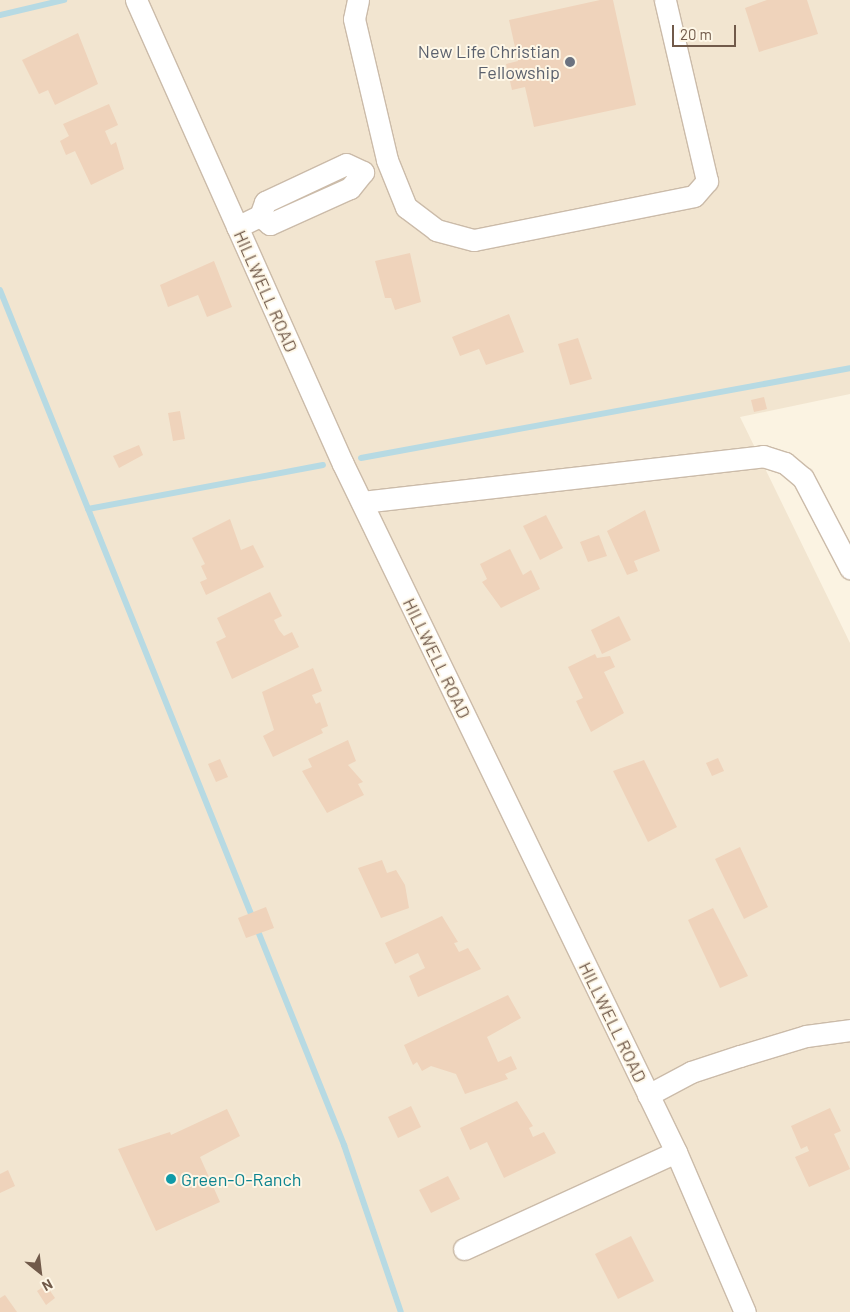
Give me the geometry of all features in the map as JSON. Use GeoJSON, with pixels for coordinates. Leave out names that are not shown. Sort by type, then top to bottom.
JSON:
{"type":"FeatureCollection","features":[{"type":"Feature","properties":{"kind":"street","name":"HILLWELL ROAD"},"geometry":{"type":"LineString","coordinates":[[136,0],[362,502],[676,1152],[745,1312]]}},
{"type":"Feature","properties":{"kind":"street"},"geometry":{"type":"LineString","coordinates":[[358,0],[354,19],[387,160],[406,207],[436,230],[474,240],[694,196],[707,182],[665,0]]}},
{"type":"Feature","properties":{"kind":"street"},"geometry":{"type":"LineString","coordinates":[[237,227],[260,216],[270,224],[350,188],[363,172],[387,160]]}},
{"type":"Feature","properties":{"kind":"street"},"geometry":{"type":"LineString","coordinates":[[362,502],[763,456],[785,463],[803,478],[850,568]]}},
{"type":"Feature","properties":{"kind":"street"},"geometry":{"type":"LineString","coordinates":[[648,1095],[691,1072],[740,1056],[806,1036],[850,1030]]}},
{"type":"Feature","properties":{"kind":"street"},"geometry":{"type":"LineString","coordinates":[[464,1249],[676,1152]]}},
{"type":"Feature","properties":{"kind":"shaded area"},"geometry":{"type":"Polygon","coordinates":[[[0,0],[850,0],[850,394],[740,417],[850,643],[850,1312],[0,1312],[0,0]]]}},
{"type":"Feature","properties":{"kind":"building","name":"New Life Christian Fellowship"},"geometry":{"type":"Polygon","coordinates":[[[600,0],[613,0],[636,105],[534,127],[525,87],[512,90],[506,64],[518,61],[509,20],[600,0]]]}},
{"type":"Feature","properties":{"kind":"building"},"geometry":{"type":"Polygon","coordinates":[[[767,0],[807,0],[818,34],[759,52],[745,8],[767,0]]]}},
{"type":"Feature","properties":{"kind":"building"},"geometry":{"type":"Polygon","coordinates":[[[78,33],[98,84],[55,105],[48,90],[39,94],[22,60],[78,33]]]}},
{"type":"Feature","properties":{"kind":"building"},"geometry":{"type":"Polygon","coordinates":[[[109,104],[118,125],[105,131],[111,145],[116,142],[124,169],[91,185],[75,151],[66,155],[60,141],[69,136],[63,124],[109,104]]]}},
{"type":"Feature","properties":{"kind":"building"},"geometry":{"type":"Polygon","coordinates":[[[410,253],[421,302],[395,310],[391,298],[385,298],[375,261],[410,253]]]}},
{"type":"Feature","properties":{"kind":"building"},"geometry":{"type":"Polygon","coordinates":[[[214,261],[232,307],[207,317],[198,295],[168,307],[160,285],[214,261]]]}},
{"type":"Feature","properties":{"kind":"building"},"geometry":{"type":"Polygon","coordinates":[[[509,314],[524,352],[486,365],[479,349],[460,356],[452,337],[509,314]]]}},
{"type":"Feature","properties":{"kind":"building"},"geometry":{"type":"Polygon","coordinates":[[[578,338],[592,379],[570,385],[558,344],[578,338]]]}},
{"type":"Feature","properties":{"kind":"building"},"geometry":{"type":"Polygon","coordinates":[[[764,397],[767,409],[754,412],[751,400],[764,397]]]}},
{"type":"Feature","properties":{"kind":"building"},"geometry":{"type":"Polygon","coordinates":[[[180,411],[185,439],[173,441],[168,413],[180,411]]]}},
{"type":"Feature","properties":{"kind":"building"},"geometry":{"type":"Polygon","coordinates":[[[139,445],[143,455],[119,468],[113,456],[139,445]]]}},
{"type":"Feature","properties":{"kind":"building"},"geometry":{"type":"Polygon","coordinates":[[[645,510],[660,551],[634,561],[638,571],[627,575],[607,531],[645,510]]]}},
{"type":"Feature","properties":{"kind":"building"},"geometry":{"type":"Polygon","coordinates":[[[546,515],[563,548],[540,560],[523,526],[546,515]]]}},
{"type":"Feature","properties":{"kind":"building"},"geometry":{"type":"Polygon","coordinates":[[[230,519],[241,550],[253,545],[264,567],[206,595],[200,582],[207,579],[201,566],[205,564],[192,538],[230,519]]]}},
{"type":"Feature","properties":{"kind":"building"},"geometry":{"type":"Polygon","coordinates":[[[599,535],[607,556],[588,562],[580,542],[599,535]]]}},
{"type":"Feature","properties":{"kind":"building"},"geometry":{"type":"Polygon","coordinates":[[[510,549],[523,575],[531,570],[540,589],[501,608],[482,582],[487,579],[480,564],[510,549]]]}},
{"type":"Feature","properties":{"kind":"building"},"geometry":{"type":"Polygon","coordinates":[[[270,592],[282,616],[274,620],[279,630],[284,636],[292,632],[299,647],[232,679],[216,642],[226,637],[217,618],[270,592]]]}},
{"type":"Feature","properties":{"kind":"building"},"geometry":{"type":"Polygon","coordinates":[[[619,616],[631,640],[602,654],[591,630],[619,616]]]}},
{"type":"Feature","properties":{"kind":"building"},"geometry":{"type":"Polygon","coordinates":[[[595,654],[597,658],[610,656],[615,667],[604,672],[624,713],[591,732],[576,701],[583,698],[568,667],[595,654]]]}},
{"type":"Feature","properties":{"kind":"building"},"geometry":{"type":"Polygon","coordinates":[[[313,668],[322,691],[312,695],[316,704],[320,702],[328,726],[321,729],[323,733],[273,757],[263,736],[274,730],[262,692],[313,668]]]}},
{"type":"Feature","properties":{"kind":"building"},"geometry":{"type":"Polygon","coordinates":[[[348,740],[356,761],[348,765],[363,782],[358,784],[364,795],[327,813],[302,771],[312,767],[308,759],[348,740]]]}},
{"type":"Feature","properties":{"kind":"building"},"geometry":{"type":"Polygon","coordinates":[[[718,758],[724,771],[712,776],[706,763],[718,758]]]}},
{"type":"Feature","properties":{"kind":"building"},"geometry":{"type":"Polygon","coordinates":[[[220,759],[228,777],[216,782],[208,764],[220,759]]]}},
{"type":"Feature","properties":{"kind":"building"},"geometry":{"type":"Polygon","coordinates":[[[644,760],[677,827],[648,842],[613,771],[644,760]]]}},
{"type":"Feature","properties":{"kind":"building"},"geometry":{"type":"Polygon","coordinates":[[[740,847],[768,907],[744,919],[715,859],[740,847]]]}},
{"type":"Feature","properties":{"kind":"building"},"geometry":{"type":"Polygon","coordinates":[[[382,860],[387,873],[396,870],[405,885],[409,908],[381,918],[358,868],[382,860]]]}},
{"type":"Feature","properties":{"kind":"building"},"geometry":{"type":"Polygon","coordinates":[[[266,907],[274,928],[246,938],[238,918],[266,907]]]}},
{"type":"Feature","properties":{"kind":"building"},"geometry":{"type":"Polygon","coordinates":[[[713,908],[748,976],[720,988],[688,920],[713,908]]]}},
{"type":"Feature","properties":{"kind":"building"},"geometry":{"type":"Polygon","coordinates":[[[442,916],[458,942],[454,943],[459,952],[468,948],[481,969],[418,997],[409,976],[425,968],[418,953],[395,964],[385,943],[442,916]]]}},
{"type":"Feature","properties":{"kind":"building"},"geometry":{"type":"Polygon","coordinates":[[[508,995],[521,1018],[487,1037],[498,1062],[511,1056],[517,1069],[505,1074],[508,1079],[465,1094],[456,1074],[431,1066],[422,1071],[417,1062],[413,1065],[404,1045],[508,995]]]}},
{"type":"Feature","properties":{"kind":"building"},"geometry":{"type":"Polygon","coordinates":[[[517,1101],[533,1126],[529,1128],[533,1137],[544,1132],[556,1153],[504,1178],[487,1142],[470,1150],[460,1128],[517,1101]]]}},
{"type":"Feature","properties":{"kind":"building"},"geometry":{"type":"Polygon","coordinates":[[[411,1106],[421,1127],[398,1138],[388,1117],[411,1106]]]}},
{"type":"Feature","properties":{"kind":"building"},"geometry":{"type":"Polygon","coordinates":[[[830,1108],[841,1131],[834,1134],[850,1169],[809,1187],[795,1157],[809,1151],[807,1146],[801,1149],[791,1126],[830,1108]]]}},
{"type":"Feature","properties":{"kind":"building","name":"Green-O-Ranch"},"geometry":{"type":"Polygon","coordinates":[[[227,1109],[240,1136],[200,1157],[220,1202],[156,1231],[118,1149],[170,1132],[171,1135],[227,1109]]]}},
{"type":"Feature","properties":{"kind":"building"},"geometry":{"type":"Polygon","coordinates":[[[8,1170],[15,1186],[0,1193],[0,1174],[8,1170]]]}},
{"type":"Feature","properties":{"kind":"building"},"geometry":{"type":"Polygon","coordinates":[[[448,1176],[460,1199],[431,1213],[419,1190],[448,1176]]]}},
{"type":"Feature","properties":{"kind":"building"},"geometry":{"type":"Polygon","coordinates":[[[631,1236],[654,1281],[618,1299],[595,1254],[631,1236]]]}},
{"type":"Feature","properties":{"kind":"building"},"geometry":{"type":"Polygon","coordinates":[[[46,1285],[55,1298],[46,1305],[37,1291],[46,1285]]]}},
{"type":"Feature","properties":{"kind":"building"},"geometry":{"type":"Polygon","coordinates":[[[5,1295],[17,1312],[0,1312],[0,1298],[5,1295]]]}},
{"type":"Feature","properties":{"kind":"waterway"},"geometry":{"type":"LineString","coordinates":[[0,15],[64,0]]}},
{"type":"Feature","properties":{"kind":"waterway"},"geometry":{"type":"LineString","coordinates":[[0,290],[344,1145],[401,1312]]}},
{"type":"Feature","properties":{"kind":"waterway"},"geometry":{"type":"LineString","coordinates":[[361,458],[850,368]]}},
{"type":"Feature","properties":{"kind":"waterway"},"geometry":{"type":"LineString","coordinates":[[88,509],[323,465]]}},
{"type":"Feature","properties":{"kind":"place","name":"New Life Christian Fellowship"},"geometry":{"type":"Point","coordinates":[570,62]}},
{"type":"Feature","properties":{"kind":"place","name":"Green-O-Ranch"},"geometry":{"type":"Point","coordinates":[171,1179]}}]}
